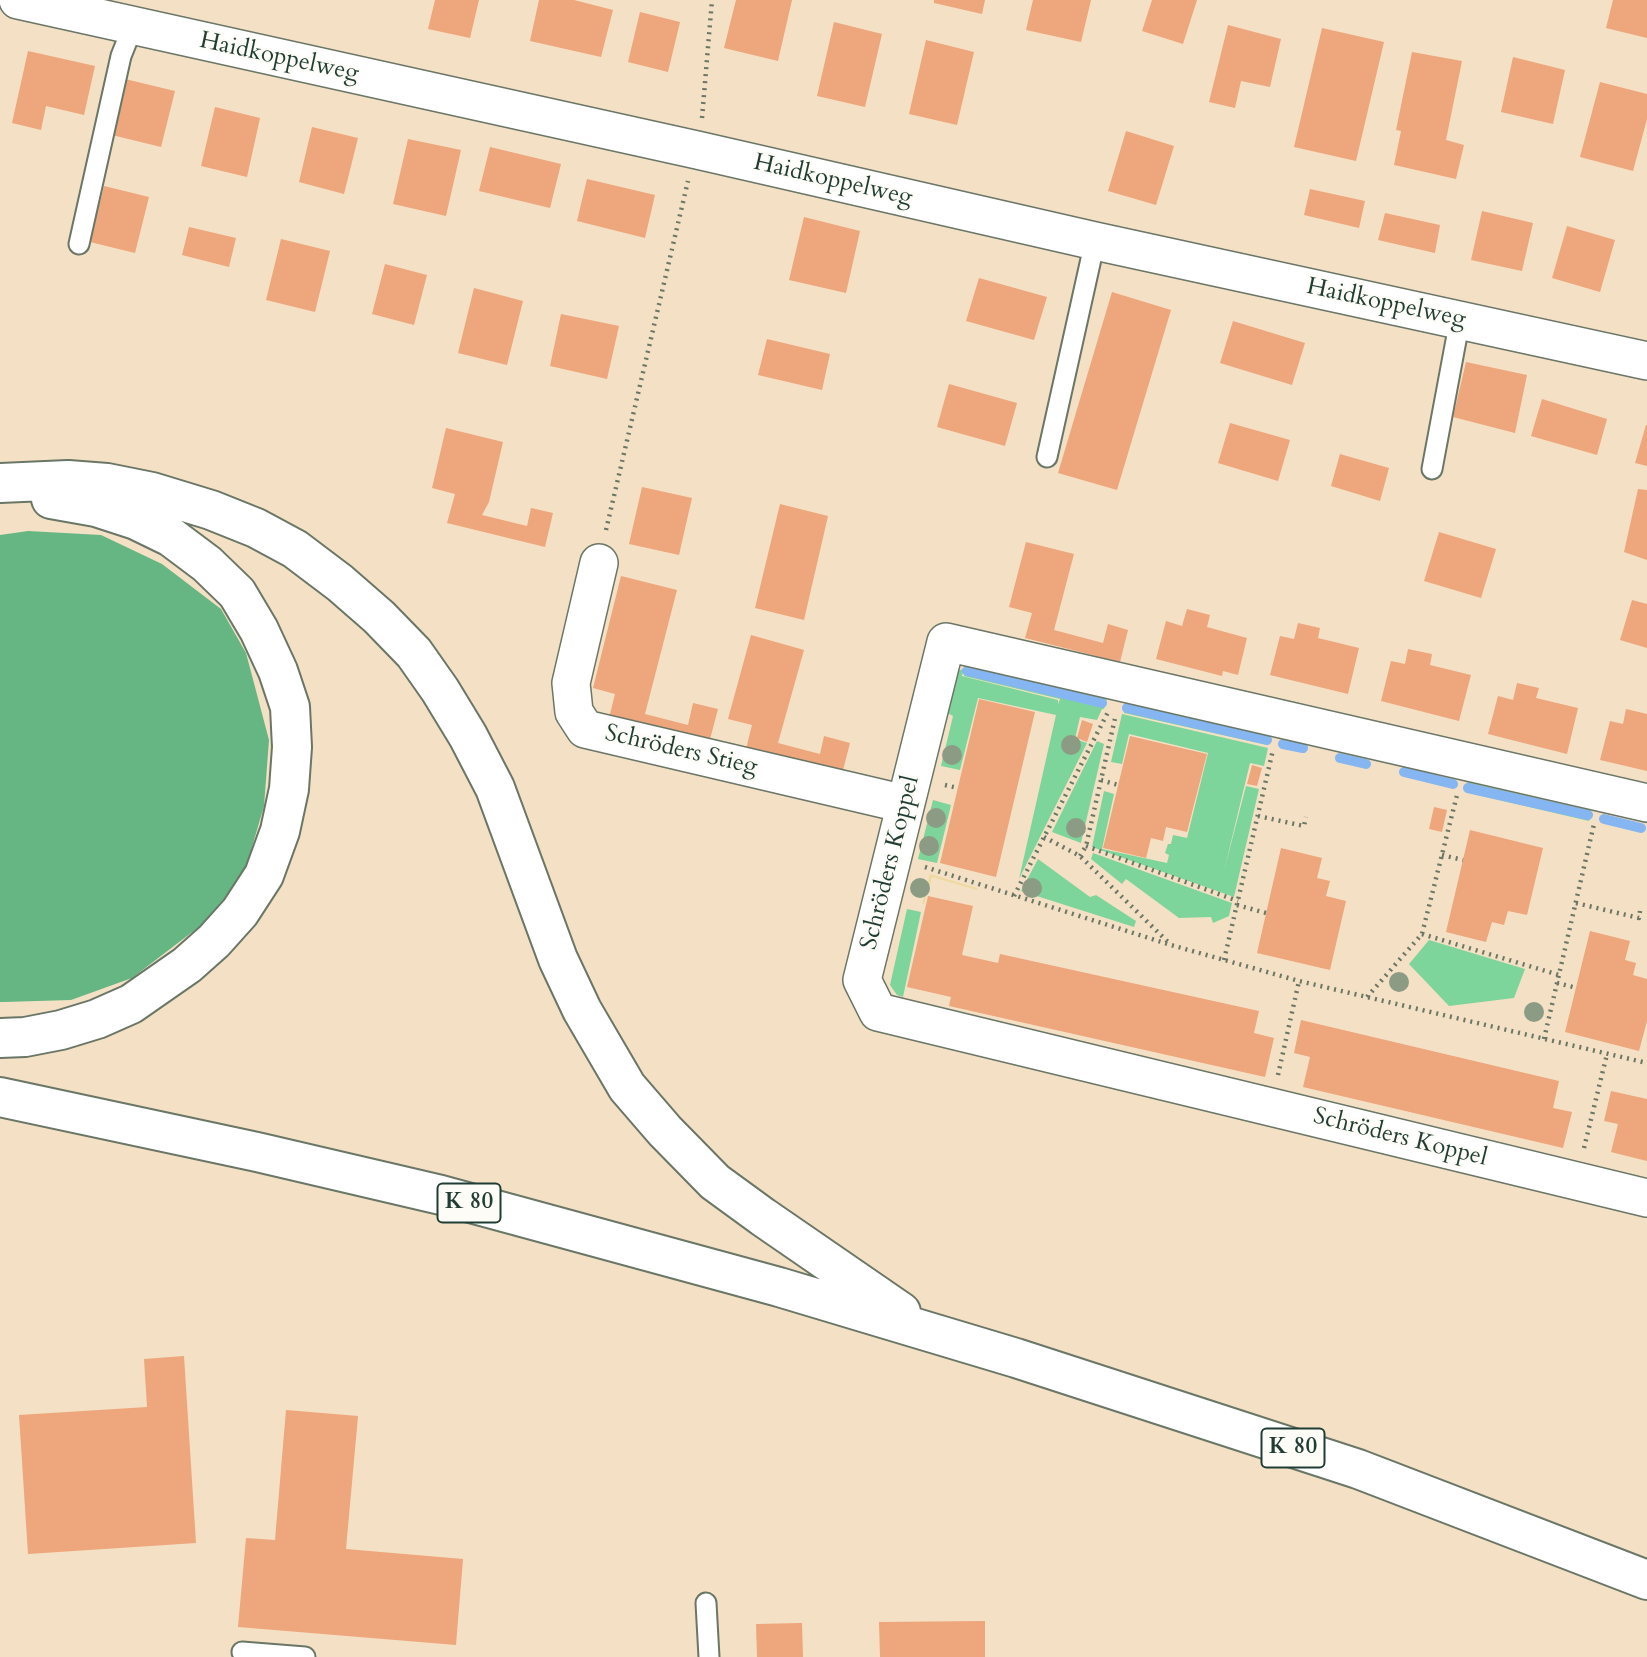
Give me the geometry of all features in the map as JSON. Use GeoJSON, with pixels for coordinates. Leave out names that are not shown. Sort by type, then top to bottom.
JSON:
{"type":"FeatureCollection","features":[{"type":"Feature","properties":{"kind":"highway"},"geometry":{"type":"LineString","coordinates":[[0,483],[68,480],[107,483],[152,492],[211,510],[256,528],[295,550],[341,583],[379,617],[414,653],[468,736],[495,789],[558,959],[582,1010],[627,1087],[715,1182],[932,1332]]}},
{"type":"Feature","properties":{"kind":"highway"},"geometry":{"type":"LineString","coordinates":[[0,502],[56,499],[96,507],[136,520],[171,537],[207,564],[237,593],[259,630],[278,671],[290,707],[292,747],[289,789],[281,831],[264,874],[240,912],[214,941],[178,972],[131,1004],[97,1019],[61,1030],[25,1037],[0,1038]]}},
{"type":"Feature","properties":{"kind":"highway","name":"K 80"},"geometry":{"type":"LineString","coordinates":[[0,1097],[441,1195],[779,1287],[932,1332],[1358,1469],[1647,1580]]}},
{"type":"Feature","properties":{"kind":"street","name":"Haidkoppelweg"},"geometry":{"type":"LineString","coordinates":[[18,0],[1095,241],[1647,361]]}},
{"type":"Feature","properties":{"kind":"street","name":"Schröders Stieg"},"geometry":{"type":"LineString","coordinates":[[598,563],[571,682],[574,712],[585,729],[905,804]]}},
{"type":"Feature","properties":{"kind":"street","name":"Schröders Koppel"},"geometry":{"type":"LineString","coordinates":[[1647,803],[946,642],[862,980],[878,1012],[1647,1198]]}},
{"type":"Feature","properties":{"kind":"lane"},"geometry":{"type":"LineString","coordinates":[[79,244],[121,56],[133,26]]}},
{"type":"Feature","properties":{"kind":"lane"},"geometry":{"type":"LineString","coordinates":[[1047,457],[1095,241]]}},
{"type":"Feature","properties":{"kind":"lane"},"geometry":{"type":"LineString","coordinates":[[1432,469],[1460,319]]}},
{"type":"Feature","properties":{"kind":"lane"},"geometry":{"type":"LineString","coordinates":[[706,1603],[709,1657]]}},
{"type":"Feature","properties":{"kind":"lane"},"geometry":{"type":"LineString","coordinates":[[242,1652],[305,1657]]}},
{"type":"Feature","properties":{"kind":"path"},"geometry":{"type":"LineString","coordinates":[[598,563],[697,150],[712,0]]}},
{"type":"Feature","properties":{"kind":"path"},"geometry":{"type":"LineString","coordinates":[[1080,856],[1086,846],[1123,682]]}},
{"type":"Feature","properties":{"kind":"path"},"geometry":{"type":"LineString","coordinates":[[1224,960],[1280,719]]}},
{"type":"Feature","properties":{"kind":"path"},"geometry":{"type":"LineString","coordinates":[[1014,896],[1093,741]]}},
{"type":"Feature","properties":{"kind":"path"},"geometry":{"type":"LineString","coordinates":[[1367,997],[1422,934],[1466,761]]}},
{"type":"Feature","properties":{"kind":"path"},"geometry":{"type":"LineString","coordinates":[[1101,780],[1118,785]]}},
{"type":"Feature","properties":{"kind":"path"},"geometry":{"type":"LineString","coordinates":[[1544,1039],[1601,792]]}},
{"type":"Feature","properties":{"kind":"path"},"geometry":{"type":"LineString","coordinates":[[1258,816],[1304,826],[1306,817]]}},
{"type":"Feature","properties":{"kind":"path"},"geometry":{"type":"LineString","coordinates":[[1044,837],[1080,856],[1171,945]]}},
{"type":"Feature","properties":{"kind":"path"},"geometry":{"type":"LineString","coordinates":[[1086,846],[1266,913]]}},
{"type":"Feature","properties":{"kind":"path"},"geometry":{"type":"LineString","coordinates":[[1442,855],[1463,860]]}},
{"type":"Feature","properties":{"kind":"path"},"geometry":{"type":"LineString","coordinates":[[913,864],[1171,945],[1299,981],[1647,1063]]}},
{"type":"Feature","properties":{"kind":"path"},"geometry":{"type":"LineString","coordinates":[[1576,903],[1639,918],[1640,911]]}},
{"type":"Feature","properties":{"kind":"path"},"geometry":{"type":"LineString","coordinates":[[1422,934],[1559,975]]}},
{"type":"Feature","properties":{"kind":"path"},"geometry":{"type":"LineString","coordinates":[[1277,1079],[1299,981]]}},
{"type":"Feature","properties":{"kind":"path"},"geometry":{"type":"LineString","coordinates":[[1557,983],[1577,988]]}},
{"type":"Feature","properties":{"kind":"path"},"geometry":{"type":"LineString","coordinates":[[1583,1151],[1607,1054]]}},
{"type":"Feature","properties":{"kind":"green space"},"geometry":{"type":"Polygon","coordinates":[[[28,531],[101,535],[162,564],[221,609],[246,653],[269,740],[264,806],[247,864],[212,917],[132,978],[71,1000],[0,1002],[0,535],[28,531]]]}},
{"type":"Feature","properties":{"kind":"green space"},"geometry":{"type":"Polygon","coordinates":[[[966,665],[1107,698],[1097,720],[1080,717],[1075,739],[1087,743],[1019,879],[1056,715],[978,698],[960,770],[941,766],[953,716],[944,711],[957,672],[964,668],[962,676],[1058,700],[1058,704],[1060,699],[964,676],[966,665]]]}},
{"type":"Feature","properties":{"kind":"green space"},"geometry":{"type":"Polygon","coordinates":[[[1126,703],[1270,735],[1267,745],[1124,713],[1126,703]]]}},
{"type":"Feature","properties":{"kind":"green space"},"geometry":{"type":"Polygon","coordinates":[[[1122,714],[1268,748],[1264,766],[1250,763],[1224,871],[1246,786],[1259,789],[1234,897],[1092,847],[1104,791],[1114,794],[1102,849],[1167,863],[1169,855],[1165,853],[1173,835],[1187,838],[1208,753],[1129,734],[1122,764],[1111,762],[1122,714]]]}},
{"type":"Feature","properties":{"kind":"green space"},"geometry":{"type":"Polygon","coordinates":[[[1097,741],[1104,744],[1081,843],[1052,832],[1097,741]]]}},
{"type":"Feature","properties":{"kind":"green space"},"geometry":{"type":"Polygon","coordinates":[[[1467,782],[1591,811],[1589,821],[1465,792],[1467,782]]]}},
{"type":"Feature","properties":{"kind":"green space"},"geometry":{"type":"Polygon","coordinates":[[[933,800],[951,805],[937,863],[918,859],[933,800]]]}},
{"type":"Feature","properties":{"kind":"green space"},"geometry":{"type":"Polygon","coordinates":[[[1093,853],[1232,903],[1229,916],[1213,923],[1211,917],[1179,918],[1126,879],[1122,884],[1091,859],[1093,853]]]}},
{"type":"Feature","properties":{"kind":"green space"},"geometry":{"type":"Polygon","coordinates":[[[1038,859],[1090,897],[1096,895],[1136,921],[1134,927],[1021,891],[1038,859]]]}},
{"type":"Feature","properties":{"kind":"green space"},"geometry":{"type":"Polygon","coordinates":[[[907,909],[921,912],[903,997],[897,995],[890,985],[907,909]]]}},
{"type":"Feature","properties":{"kind":"green space"},"geometry":{"type":"Polygon","coordinates":[[[1429,940],[1525,969],[1514,998],[1449,1006],[1409,964],[1429,940]]]}},
{"type":"Feature","properties":{"kind":"sand"},"geometry":{"type":"Polygon","coordinates":[[[930,874],[977,890],[932,877],[922,904],[930,874]]]}},
{"type":"Feature","properties":{"kind":"building"},"geometry":{"type":"Polygon","coordinates":[[[435,0],[479,0],[470,38],[428,29],[435,0]]]}},
{"type":"Feature","properties":{"kind":"building"},"geometry":{"type":"Polygon","coordinates":[[[539,0],[574,0],[613,10],[601,57],[530,41],[539,0]]]}},
{"type":"Feature","properties":{"kind":"building"},"geometry":{"type":"Polygon","coordinates":[[[736,0],[792,0],[778,61],[724,48],[736,0]]]}},
{"type":"Feature","properties":{"kind":"building"},"geometry":{"type":"Polygon","coordinates":[[[934,0],[985,0],[982,14],[934,3],[934,0]]]}},
{"type":"Feature","properties":{"kind":"building"},"geometry":{"type":"Polygon","coordinates":[[[1033,0],[1091,0],[1081,42],[1026,30],[1033,0]]]}},
{"type":"Feature","properties":{"kind":"building"},"geometry":{"type":"Polygon","coordinates":[[[1152,0],[1197,0],[1183,44],[1142,31],[1152,0]]]}},
{"type":"Feature","properties":{"kind":"building"},"geometry":{"type":"Polygon","coordinates":[[[1613,0],[1647,0],[1647,38],[1606,28],[1613,0]]]}},
{"type":"Feature","properties":{"kind":"building"},"geometry":{"type":"Polygon","coordinates":[[[640,12],[680,22],[668,72],[628,62],[640,12]]]}},
{"type":"Feature","properties":{"kind":"building"},"geometry":{"type":"Polygon","coordinates":[[[834,22],[882,34],[865,107],[817,96],[834,22]]]}},
{"type":"Feature","properties":{"kind":"building"},"geometry":{"type":"Polygon","coordinates":[[[1228,25],[1281,39],[1270,87],[1241,81],[1235,108],[1209,102],[1228,25]]]}},
{"type":"Feature","properties":{"kind":"building"},"geometry":{"type":"Polygon","coordinates":[[[1322,28],[1384,42],[1356,161],[1294,147],[1322,28]]]}},
{"type":"Feature","properties":{"kind":"building"},"geometry":{"type":"Polygon","coordinates":[[[926,40],[974,52],[957,125],[909,114],[926,40]]]}},
{"type":"Feature","properties":{"kind":"building"},"geometry":{"type":"Polygon","coordinates":[[[28,51],[95,66],[84,115],[46,106],[41,130],[12,123],[28,51]]]}},
{"type":"Feature","properties":{"kind":"building"},"geometry":{"type":"Polygon","coordinates":[[[1412,52],[1462,61],[1446,140],[1464,145],[1456,179],[1394,165],[1401,131],[1396,130],[1412,52]]]}},
{"type":"Feature","properties":{"kind":"building"},"geometry":{"type":"Polygon","coordinates":[[[1513,57],[1565,70],[1553,124],[1501,112],[1513,57]]]}},
{"type":"Feature","properties":{"kind":"building"},"geometry":{"type":"Polygon","coordinates":[[[125,79],[175,91],[161,147],[112,135],[125,79]]]}},
{"type":"Feature","properties":{"kind":"building"},"geometry":{"type":"Polygon","coordinates":[[[1600,82],[1647,94],[1647,119],[1633,171],[1580,157],[1600,82]]]}},
{"type":"Feature","properties":{"kind":"building"},"geometry":{"type":"Polygon","coordinates":[[[215,107],[260,118],[247,177],[201,166],[215,107]]]}},
{"type":"Feature","properties":{"kind":"building"},"geometry":{"type":"Polygon","coordinates":[[[312,127],[358,138],[344,194],[299,182],[312,127]]]}},
{"type":"Feature","properties":{"kind":"building"},"geometry":{"type":"Polygon","coordinates":[[[1126,131],[1174,146],[1156,205],[1108,191],[1126,131]]]}},
{"type":"Feature","properties":{"kind":"building"},"geometry":{"type":"Polygon","coordinates":[[[408,139],[461,150],[446,216],[393,204],[408,139]]]}},
{"type":"Feature","properties":{"kind":"building"},"geometry":{"type":"Polygon","coordinates":[[[490,147],[561,164],[550,208],[479,191],[490,147]]]}},
{"type":"Feature","properties":{"kind":"building"},"geometry":{"type":"Polygon","coordinates":[[[587,179],[655,195],[645,238],[577,221],[587,179]]]}},
{"type":"Feature","properties":{"kind":"building"},"geometry":{"type":"Polygon","coordinates":[[[104,186],[149,197],[135,253],[90,242],[104,186]]]}},
{"type":"Feature","properties":{"kind":"building"},"geometry":{"type":"Polygon","coordinates":[[[1310,189],[1365,201],[1359,228],[1304,215],[1310,189]]]}},
{"type":"Feature","properties":{"kind":"building"},"geometry":{"type":"Polygon","coordinates":[[[1482,211],[1533,223],[1522,271],[1471,260],[1482,211]]]}},
{"type":"Feature","properties":{"kind":"building"},"geometry":{"type":"Polygon","coordinates":[[[1385,213],[1440,225],[1435,253],[1378,240],[1385,213]]]}},
{"type":"Feature","properties":{"kind":"building"},"geometry":{"type":"Polygon","coordinates":[[[804,217],[860,231],[846,293],[789,280],[804,217]]]}},
{"type":"Feature","properties":{"kind":"building"},"geometry":{"type":"Polygon","coordinates":[[[1567,226],[1615,240],[1600,292],[1552,278],[1567,226]]]}},
{"type":"Feature","properties":{"kind":"building"},"geometry":{"type":"Polygon","coordinates":[[[189,227],[236,238],[229,267],[182,255],[189,227]]]}},
{"type":"Feature","properties":{"kind":"building"},"geometry":{"type":"Polygon","coordinates":[[[281,239],[330,251],[315,312],[266,300],[281,239]]]}},
{"type":"Feature","properties":{"kind":"building"},"geometry":{"type":"Polygon","coordinates":[[[385,264],[427,275],[414,325],[372,314],[385,264]]]}},
{"type":"Feature","properties":{"kind":"building"},"geometry":{"type":"Polygon","coordinates":[[[979,278],[1047,297],[1034,340],[966,321],[979,278]]]}},
{"type":"Feature","properties":{"kind":"building"},"geometry":{"type":"Polygon","coordinates":[[[474,288],[523,301],[507,365],[458,353],[474,288]]]}},
{"type":"Feature","properties":{"kind":"building"},"geometry":{"type":"Polygon","coordinates":[[[1112,292],[1171,310],[1117,490],[1058,473],[1112,292]]]}},
{"type":"Feature","properties":{"kind":"building"},"geometry":{"type":"Polygon","coordinates":[[[561,314],[619,326],[607,379],[550,366],[561,314]]]}},
{"type":"Feature","properties":{"kind":"building"},"geometry":{"type":"Polygon","coordinates":[[[1233,321],[1305,343],[1292,385],[1220,363],[1233,321]]]}},
{"type":"Feature","properties":{"kind":"building"},"geometry":{"type":"Polygon","coordinates":[[[767,339],[830,354],[822,390],[758,375],[767,339]]]}},
{"type":"Feature","properties":{"kind":"building"},"geometry":{"type":"Polygon","coordinates":[[[1466,362],[1527,375],[1515,433],[1453,417],[1466,362]]]}},
{"type":"Feature","properties":{"kind":"building"},"geometry":{"type":"Polygon","coordinates":[[[949,384],[1017,403],[1005,446],[937,427],[949,384]]]}},
{"type":"Feature","properties":{"kind":"building"},"geometry":{"type":"Polygon","coordinates":[[[1542,399],[1607,419],[1597,455],[1531,436],[1542,399]]]}},
{"type":"Feature","properties":{"kind":"building"},"geometry":{"type":"Polygon","coordinates":[[[1230,423],[1290,440],[1278,481],[1218,463],[1230,423]]]}},
{"type":"Feature","properties":{"kind":"building"},"geometry":{"type":"Polygon","coordinates":[[[1647,425],[1647,466],[1635,463],[1647,425]]]}},
{"type":"Feature","properties":{"kind":"building"},"geometry":{"type":"Polygon","coordinates":[[[446,428],[503,442],[489,502],[482,515],[527,526],[531,508],[553,513],[545,547],[447,523],[455,494],[432,488],[446,428]]]}},
{"type":"Feature","properties":{"kind":"building"},"geometry":{"type":"Polygon","coordinates":[[[1340,454],[1389,468],[1380,501],[1331,486],[1340,454]]]}},
{"type":"Feature","properties":{"kind":"building"},"geometry":{"type":"Polygon","coordinates":[[[642,487],[692,498],[679,555],[629,544],[642,487]]]}},
{"type":"Feature","properties":{"kind":"building"},"geometry":{"type":"Polygon","coordinates":[[[1638,489],[1647,490],[1647,560],[1624,552],[1638,489]]]}},
{"type":"Feature","properties":{"kind":"building"},"geometry":{"type":"Polygon","coordinates":[[[780,504],[828,516],[804,620],[755,608],[780,504]]]}},
{"type":"Feature","properties":{"kind":"building"},"geometry":{"type":"Polygon","coordinates":[[[1439,532],[1496,549],[1481,598],[1424,581],[1439,532]]]}},
{"type":"Feature","properties":{"kind":"building"},"geometry":{"type":"Polygon","coordinates":[[[1026,542],[1074,554],[1054,630],[1103,643],[1108,624],[1128,630],[1120,662],[1025,638],[1032,613],[1009,607],[1026,542]]]}},
{"type":"Feature","properties":{"kind":"building"},"geometry":{"type":"Polygon","coordinates":[[[621,576],[677,590],[645,714],[688,725],[693,703],[718,709],[708,747],[608,722],[615,694],[593,688],[621,576]]]}},
{"type":"Feature","properties":{"kind":"building"},"geometry":{"type":"Polygon","coordinates":[[[1632,600],[1647,604],[1647,648],[1620,640],[1632,600]]]}},
{"type":"Feature","properties":{"kind":"building"},"geometry":{"type":"Polygon","coordinates":[[[1187,609],[1210,615],[1207,627],[1247,638],[1238,675],[1223,671],[1222,676],[1156,659],[1166,621],[1182,626],[1187,609]]]}},
{"type":"Feature","properties":{"kind":"building"},"geometry":{"type":"Polygon","coordinates":[[[1298,623],[1320,628],[1318,638],[1359,648],[1348,694],[1270,675],[1280,636],[1294,639],[1298,623]]]}},
{"type":"Feature","properties":{"kind":"building"},"geometry":{"type":"Polygon","coordinates":[[[751,635],[804,650],[778,743],[820,754],[824,736],[850,743],[841,778],[745,753],[752,725],[728,719],[751,635]]]}},
{"type":"Feature","properties":{"kind":"building"},"geometry":{"type":"Polygon","coordinates":[[[1408,649],[1432,654],[1430,665],[1471,675],[1459,721],[1381,701],[1391,661],[1405,664],[1408,649]]]}},
{"type":"Feature","properties":{"kind":"building"},"geometry":{"type":"Polygon","coordinates":[[[1517,683],[1539,688],[1536,698],[1578,708],[1567,754],[1488,734],[1498,696],[1513,700],[1517,683]]]}},
{"type":"Feature","properties":{"kind":"building"},"geometry":{"type":"Polygon","coordinates":[[[979,699],[1035,712],[996,877],[940,863],[979,699]]]}},
{"type":"Feature","properties":{"kind":"building"},"geometry":{"type":"Polygon","coordinates":[[[1626,709],[1647,714],[1647,771],[1600,760],[1610,721],[1623,724],[1626,709]]]}},
{"type":"Feature","properties":{"kind":"building"},"geometry":{"type":"Polygon","coordinates":[[[1082,720],[1093,724],[1087,742],[1077,738],[1082,720]]]}},
{"type":"Feature","properties":{"kind":"building"},"geometry":{"type":"Polygon","coordinates":[[[1130,736],[1207,754],[1187,832],[1166,827],[1163,841],[1151,838],[1146,858],[1103,848],[1130,736]]]}},
{"type":"Feature","properties":{"kind":"building"},"geometry":{"type":"Polygon","coordinates":[[[1252,765],[1262,768],[1257,786],[1247,784],[1252,765]]]}},
{"type":"Feature","properties":{"kind":"building"},"geometry":{"type":"Polygon","coordinates":[[[1434,807],[1447,810],[1442,832],[1429,829],[1434,807]]]}},
{"type":"Feature","properties":{"kind":"building"},"geometry":{"type":"Polygon","coordinates":[[[1470,830],[1543,848],[1527,915],[1508,911],[1504,925],[1492,922],[1486,942],[1446,932],[1470,830]]]}},
{"type":"Feature","properties":{"kind":"building"},"geometry":{"type":"Polygon","coordinates":[[[1281,848],[1322,858],[1317,878],[1330,881],[1326,896],[1346,901],[1330,970],[1257,953],[1281,848]]]}},
{"type":"Feature","properties":{"kind":"building"},"geometry":{"type":"Polygon","coordinates":[[[928,896],[973,906],[962,955],[998,963],[1000,954],[1259,1011],[1254,1033],[1274,1038],[1265,1077],[949,1006],[951,997],[907,987],[928,896]]]}},
{"type":"Feature","properties":{"kind":"building"},"geometry":{"type":"Polygon","coordinates":[[[1590,931],[1630,941],[1625,960],[1636,963],[1633,975],[1647,979],[1647,1021],[1639,1051],[1565,1032],[1590,931]]]}},
{"type":"Feature","properties":{"kind":"building"},"geometry":{"type":"Polygon","coordinates":[[[1301,1020],[1559,1081],[1553,1108],[1572,1112],[1563,1148],[1303,1087],[1310,1057],[1294,1053],[1301,1020]]]}},
{"type":"Feature","properties":{"kind":"building"},"geometry":{"type":"Polygon","coordinates":[[[1611,1091],[1647,1099],[1647,1161],[1611,1152],[1618,1124],[1604,1121],[1611,1091]]]}},
{"type":"Feature","properties":{"kind":"building"},"geometry":{"type":"Polygon","coordinates":[[[184,1356],[196,1543],[28,1554],[19,1415],[147,1407],[144,1359],[184,1356]]]}},
{"type":"Feature","properties":{"kind":"building"},"geometry":{"type":"Polygon","coordinates":[[[286,1410],[358,1416],[346,1549],[463,1559],[456,1645],[238,1627],[246,1538],[275,1540],[286,1410]]]}},
{"type":"Feature","properties":{"kind":"building"},"geometry":{"type":"Polygon","coordinates":[[[985,1621],[985,1657],[880,1657],[879,1622],[985,1621]]]}},
{"type":"Feature","properties":{"kind":"building"},"geometry":{"type":"Polygon","coordinates":[[[802,1623],[803,1657],[757,1657],[756,1624],[802,1623]]]}},
{"type":"Feature","properties":{"kind":"waterway"},"geometry":{"type":"LineString","coordinates":[[967,671],[1102,703]]}},
{"type":"Feature","properties":{"kind":"waterway"},"geometry":{"type":"LineString","coordinates":[[1127,708],[1267,740]]}},
{"type":"Feature","properties":{"kind":"waterway"},"geometry":{"type":"LineString","coordinates":[[1283,744],[1303,748]]}},
{"type":"Feature","properties":{"kind":"waterway"},"geometry":{"type":"LineString","coordinates":[[1340,758],[1366,764]]}},
{"type":"Feature","properties":{"kind":"waterway"},"geometry":{"type":"LineString","coordinates":[[1404,772],[1453,784]]}},
{"type":"Feature","properties":{"kind":"waterway"},"geometry":{"type":"LineString","coordinates":[[1468,788],[1588,815]]}},
{"type":"Feature","properties":{"kind":"waterway"},"geometry":{"type":"LineString","coordinates":[[1604,819],[1641,828]]}}]}
